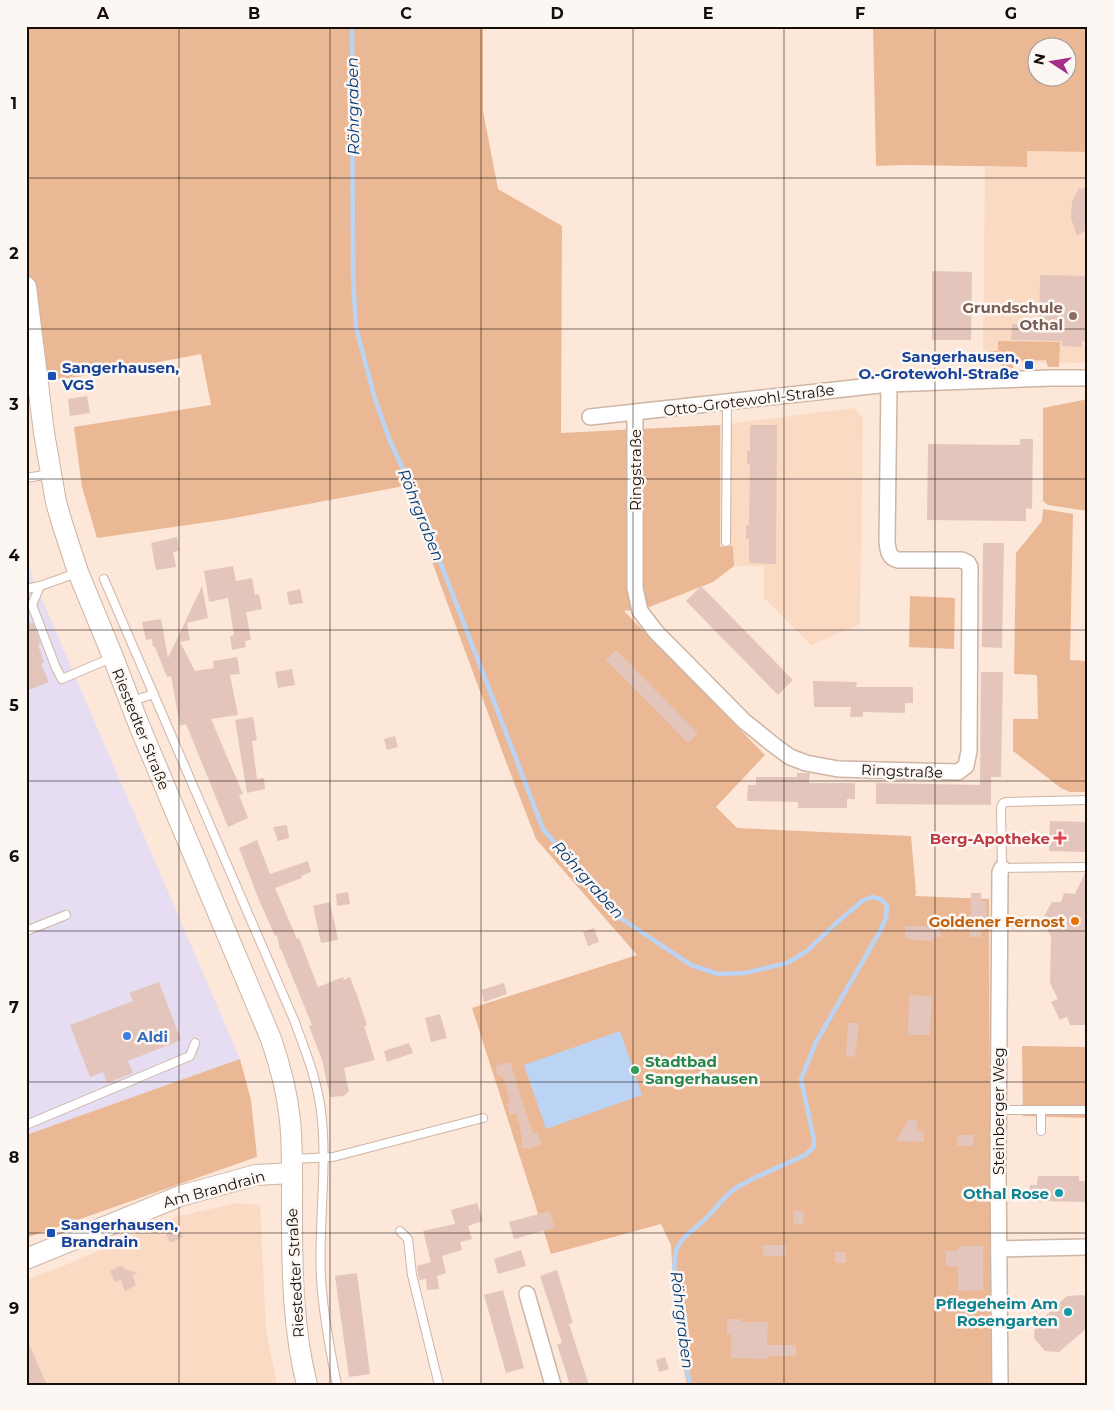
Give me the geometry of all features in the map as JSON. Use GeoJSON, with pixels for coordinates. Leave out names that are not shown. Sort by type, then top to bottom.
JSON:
{"type":"FeatureCollection","features":[{"type":"Feature","properties":{"kind":"main road","name":"Riestedter Straße"},"geometry":{"type":"LineString","coordinates":[[26,287],[29,327],[50,474],[58,512],[78,572],[166,792],[271,1039],[285,1088],[290,1120],[292,1166],[292,1263],[300,1353],[308,1385]]}},
{"type":"Feature","properties":{"kind":"main road","name":"Am Brandrain"},"geometry":{"type":"LineString","coordinates":[[26,1259],[180,1196],[292,1166]]}},
{"type":"Feature","properties":{"kind":"street","name":"Otto-Grotewohl-Straße"},"geometry":{"type":"LineString","coordinates":[[590,417],[889,384],[1088,378]]}},
{"type":"Feature","properties":{"kind":"street","name":"Ringstraße"},"geometry":{"type":"LineString","coordinates":[[635,413],[635,579],[637,602],[640,611],[656,632],[744,721],[775,746],[796,759],[817,765],[846,769],[956,773],[964,768],[968,760],[969,751],[971,573],[968,563],[960,560],[900,560],[893,559],[889,554],[887,542],[889,384]]}},
{"type":"Feature","properties":{"kind":"street","name":"Steinberger Weg"},"geometry":{"type":"LineString","coordinates":[[1000,1385],[998,1110],[1000,872],[1002,868]]}},
{"type":"Feature","properties":{"kind":"street"},"geometry":{"type":"LineString","coordinates":[[998,1249],[1088,1247]]}},
{"type":"Feature","properties":{"kind":"street"},"geometry":{"type":"LineString","coordinates":[[527,1294],[553,1385]]}},
{"type":"Feature","properties":{"kind":"lane"},"geometry":{"type":"LineString","coordinates":[[726,542],[727,402]]}},
{"type":"Feature","properties":{"kind":"lane"},"geometry":{"type":"LineString","coordinates":[[26,478],[50,474]]}},
{"type":"Feature","properties":{"kind":"lane"},"geometry":{"type":"LineString","coordinates":[[26,588],[40,586],[78,572]]}},
{"type":"Feature","properties":{"kind":"lane","name":"Riestedter Straße"},"geometry":{"type":"LineString","coordinates":[[104,579],[294,1020],[314,1076],[321,1111],[323,1158],[321,1278],[327,1332],[337,1385]]}},
{"type":"Feature","properties":{"kind":"lane"},"geometry":{"type":"LineString","coordinates":[[40,586],[32,605],[62,679],[113,657]]}},
{"type":"Feature","properties":{"kind":"lane"},"geometry":{"type":"LineString","coordinates":[[130,702],[154,694]]}},
{"type":"Feature","properties":{"kind":"lane"},"geometry":{"type":"LineString","coordinates":[[1088,800],[1002,803],[1001,807],[1002,868],[1088,867]]}},
{"type":"Feature","properties":{"kind":"lane"},"geometry":{"type":"LineString","coordinates":[[26,931],[66,915]]}},
{"type":"Feature","properties":{"kind":"lane"},"geometry":{"type":"LineString","coordinates":[[26,1125],[190,1056],[195,1043]]}},
{"type":"Feature","properties":{"kind":"lane"},"geometry":{"type":"LineString","coordinates":[[998,1110],[1088,1110]]}},
{"type":"Feature","properties":{"kind":"lane"},"geometry":{"type":"LineString","coordinates":[[1041,1110],[1041,1131]]}},
{"type":"Feature","properties":{"kind":"lane"},"geometry":{"type":"LineString","coordinates":[[292,1166],[483,1118]]}},
{"type":"Feature","properties":{"kind":"lane"},"geometry":{"type":"LineString","coordinates":[[400,1231],[408,1239],[412,1275],[440,1385]]}},
{"type":"Feature","properties":{"kind":"shaded area"},"geometry":{"type":"Polygon","coordinates":[[[26,26],[483,26],[483,111],[498,189],[562,226],[561,433],[720,425],[720,547],[733,546],[734,566],[713,582],[647,608],[624,611],[765,755],[716,807],[737,828],[911,836],[915,896],[989,899],[991,1385],[687,1385],[681,1355],[671,1245],[661,1224],[551,1254],[472,1008],[637,955],[536,839],[404,486],[229,519],[97,538],[82,487],[74,427],[211,405],[201,354],[90,375],[26,384],[26,26]]]}},
{"type":"Feature","properties":{"kind":"shaded area"},"geometry":{"type":"Polygon","coordinates":[[[873,26],[1088,26],[1088,152],[1027,151],[1027,167],[876,166],[873,26]]]}},
{"type":"Feature","properties":{"kind":"shaded area"},"geometry":{"type":"Polygon","coordinates":[[[1027,151],[1088,152],[1088,363],[997,362],[983,354],[985,167],[1026,167],[1027,151]]]}},
{"type":"Feature","properties":{"kind":"shaded area"},"geometry":{"type":"Polygon","coordinates":[[[998,341],[1060,342],[1059,367],[1048,367],[1046,360],[1014,361],[1013,368],[1007,368],[990,359],[990,351],[998,351],[998,341]]]}},
{"type":"Feature","properties":{"kind":"shaded area"},"geometry":{"type":"Polygon","coordinates":[[[1088,399],[1088,511],[1048,505],[1043,501],[1043,408],[1088,399]]]}},
{"type":"Feature","properties":{"kind":"shaded area"},"geometry":{"type":"Polygon","coordinates":[[[854,408],[863,418],[860,624],[811,645],[764,598],[764,566],[734,566],[733,547],[720,548],[720,425],[854,408]]]}},
{"type":"Feature","properties":{"kind":"shaded area"},"geometry":{"type":"Polygon","coordinates":[[[1043,509],[1073,514],[1070,660],[1088,661],[1088,792],[1070,792],[1061,788],[1013,751],[1013,719],[1038,719],[1037,675],[1014,674],[1016,553],[1042,521],[1043,509]]]}},
{"type":"Feature","properties":{"kind":"shaded area"},"geometry":{"type":"Polygon","coordinates":[[[26,547],[32,576],[240,1059],[26,1135],[26,547]]]}},
{"type":"Feature","properties":{"kind":"shaded area"},"geometry":{"type":"Polygon","coordinates":[[[910,596],[955,598],[954,649],[909,647],[910,596]]]}},
{"type":"Feature","properties":{"kind":"shaded area"},"geometry":{"type":"Polygon","coordinates":[[[1022,1046],[1088,1047],[1088,1118],[1023,1116],[1022,1046]]]}},
{"type":"Feature","properties":{"kind":"shaded area"},"geometry":{"type":"Polygon","coordinates":[[[240,1059],[251,1100],[257,1157],[26,1238],[26,1135],[240,1059]]]}},
{"type":"Feature","properties":{"kind":"shaded area"},"geometry":{"type":"Polygon","coordinates":[[[237,1203],[260,1205],[266,1330],[277,1385],[26,1385],[26,1280],[73,1262],[175,1217],[237,1203]]]}},
{"type":"Feature","properties":{"kind":"water"},"geometry":{"type":"Polygon","coordinates":[[[620,1031],[642,1095],[546,1129],[524,1065],[620,1031]]]}},
{"type":"Feature","properties":{"kind":"building"},"geometry":{"type":"Polygon","coordinates":[[[1088,185],[1088,229],[1077,236],[1071,218],[1072,202],[1079,188],[1082,189],[1088,185]]]}},
{"type":"Feature","properties":{"kind":"building"},"geometry":{"type":"Polygon","coordinates":[[[932,271],[972,272],[971,340],[932,340],[932,271]]]}},
{"type":"Feature","properties":{"kind":"building","name":"Grundschule Othal"},"geometry":{"type":"Polygon","coordinates":[[[1040,275],[1088,276],[1088,341],[1082,341],[1082,347],[1062,346],[1062,341],[1011,340],[1012,324],[1039,324],[1040,275]]]}},
{"type":"Feature","properties":{"kind":"building"},"geometry":{"type":"Polygon","coordinates":[[[87,396],[90,413],[70,416],[68,399],[87,396]]]}},
{"type":"Feature","properties":{"kind":"building"},"geometry":{"type":"Polygon","coordinates":[[[750,425],[777,425],[776,564],[749,563],[749,539],[746,539],[746,525],[749,525],[750,464],[747,464],[747,451],[750,451],[750,425]]]}},
{"type":"Feature","properties":{"kind":"building"},"geometry":{"type":"Polygon","coordinates":[[[1020,439],[1033,439],[1032,509],[1026,508],[1026,521],[927,520],[928,444],[1020,445],[1020,439]]]}},
{"type":"Feature","properties":{"kind":"building"},"geometry":{"type":"Polygon","coordinates":[[[177,537],[179,551],[173,552],[176,567],[156,570],[151,543],[177,537]]]}},
{"type":"Feature","properties":{"kind":"building"},"geometry":{"type":"Polygon","coordinates":[[[983,543],[1004,543],[1002,648],[982,647],[983,543]]]}},
{"type":"Feature","properties":{"kind":"building"},"geometry":{"type":"Polygon","coordinates":[[[233,566],[236,581],[252,578],[255,595],[259,594],[262,609],[246,612],[251,640],[245,641],[246,647],[232,650],[230,636],[234,635],[228,598],[209,602],[204,571],[233,566]]]}},
{"type":"Feature","properties":{"kind":"building"},"geometry":{"type":"Polygon","coordinates":[[[202,586],[208,618],[187,623],[190,640],[180,642],[195,671],[214,668],[213,661],[237,657],[240,674],[230,675],[238,715],[211,719],[243,794],[239,795],[248,818],[228,827],[186,724],[180,726],[171,676],[167,677],[155,647],[153,647],[152,639],[146,640],[142,622],[161,619],[168,658],[202,586]]]}},
{"type":"Feature","properties":{"kind":"building"},"geometry":{"type":"Polygon","coordinates":[[[701,586],[793,680],[778,695],[686,601],[701,586]]]}},
{"type":"Feature","properties":{"kind":"building"},"geometry":{"type":"Polygon","coordinates":[[[300,589],[303,603],[289,605],[287,592],[300,589]]]}},
{"type":"Feature","properties":{"kind":"building"},"geometry":{"type":"Polygon","coordinates":[[[26,617],[28,617],[31,624],[33,623],[41,644],[38,645],[44,663],[41,664],[49,682],[26,691],[26,617]]]}},
{"type":"Feature","properties":{"kind":"building"},"geometry":{"type":"Polygon","coordinates":[[[616,650],[698,733],[688,743],[606,660],[616,650]]]}},
{"type":"Feature","properties":{"kind":"building"},"geometry":{"type":"Polygon","coordinates":[[[292,669],[295,685],[278,688],[275,672],[292,669]]]}},
{"type":"Feature","properties":{"kind":"building"},"geometry":{"type":"Polygon","coordinates":[[[981,672],[1003,672],[1001,777],[991,777],[991,805],[876,804],[876,783],[980,785],[981,672]]]}},
{"type":"Feature","properties":{"kind":"building"},"geometry":{"type":"Polygon","coordinates":[[[813,681],[857,682],[856,687],[913,687],[913,703],[905,703],[905,713],[863,712],[863,717],[850,717],[851,707],[814,707],[813,681]]]}},
{"type":"Feature","properties":{"kind":"building"},"geometry":{"type":"Polygon","coordinates":[[[253,717],[257,740],[252,741],[257,779],[264,778],[265,789],[247,793],[235,720],[253,717]]]}},
{"type":"Feature","properties":{"kind":"building"},"geometry":{"type":"Polygon","coordinates":[[[395,736],[398,747],[387,750],[384,739],[395,736]]]}},
{"type":"Feature","properties":{"kind":"building"},"geometry":{"type":"Polygon","coordinates":[[[797,773],[810,773],[809,783],[855,783],[855,799],[847,799],[847,808],[798,808],[798,802],[747,801],[748,785],[756,785],[756,777],[797,777],[797,773]]]}},
{"type":"Feature","properties":{"kind":"building"},"geometry":{"type":"Polygon","coordinates":[[[1050,821],[1088,822],[1088,852],[1049,851],[1050,821]]]}},
{"type":"Feature","properties":{"kind":"building"},"geometry":{"type":"Polygon","coordinates":[[[287,825],[289,838],[278,841],[273,827],[287,825]]]}},
{"type":"Feature","properties":{"kind":"building"},"geometry":{"type":"Polygon","coordinates":[[[257,840],[270,874],[308,861],[311,872],[301,876],[302,878],[275,888],[297,939],[299,938],[318,987],[343,977],[344,980],[350,977],[358,998],[367,1025],[364,1026],[375,1060],[344,1068],[349,1091],[344,1096],[330,1097],[322,1060],[309,1026],[312,1025],[280,950],[277,935],[275,936],[259,900],[239,848],[257,840]]]}},
{"type":"Feature","properties":{"kind":"building"},"geometry":{"type":"Polygon","coordinates":[[[1085,873],[1088,873],[1088,1025],[1070,1025],[1067,1017],[1060,1020],[1051,1002],[1058,999],[1050,983],[1051,936],[1042,920],[1052,902],[1061,902],[1064,893],[1075,894],[1085,873]]]}},
{"type":"Feature","properties":{"kind":"building"},"geometry":{"type":"Polygon","coordinates":[[[348,892],[350,904],[337,906],[336,894],[348,892]]]}},
{"type":"Feature","properties":{"kind":"building"},"geometry":{"type":"Polygon","coordinates":[[[971,893],[981,893],[981,901],[986,901],[987,924],[981,924],[981,937],[970,937],[971,893]]]}},
{"type":"Feature","properties":{"kind":"building"},"geometry":{"type":"Polygon","coordinates":[[[330,902],[338,940],[321,943],[313,906],[330,902]]]}},
{"type":"Feature","properties":{"kind":"building"},"geometry":{"type":"Polygon","coordinates":[[[905,926],[941,927],[941,937],[934,937],[933,941],[909,940],[909,938],[905,938],[905,926]]]}},
{"type":"Feature","properties":{"kind":"building"},"geometry":{"type":"Polygon","coordinates":[[[594,928],[599,942],[588,946],[583,932],[594,928]]]}},
{"type":"Feature","properties":{"kind":"building","name":"Aldi"},"geometry":{"type":"Polygon","coordinates":[[[159,982],[181,1040],[128,1061],[133,1073],[107,1083],[103,1072],[90,1077],[70,1025],[133,1001],[129,993],[159,982]]]}},
{"type":"Feature","properties":{"kind":"building"},"geometry":{"type":"Polygon","coordinates":[[[504,983],[507,994],[484,1002],[481,990],[504,983]]]}},
{"type":"Feature","properties":{"kind":"building"},"geometry":{"type":"Polygon","coordinates":[[[909,995],[932,996],[930,1035],[908,1035],[909,995]]]}},
{"type":"Feature","properties":{"kind":"building"},"geometry":{"type":"Polygon","coordinates":[[[440,1014],[447,1038],[431,1042],[425,1018],[440,1014]]]}},
{"type":"Feature","properties":{"kind":"building"},"geometry":{"type":"Polygon","coordinates":[[[848,1023],[859,1023],[855,1057],[846,1056],[848,1023]]]}},
{"type":"Feature","properties":{"kind":"building"},"geometry":{"type":"Polygon","coordinates":[[[409,1043],[413,1053],[387,1062],[384,1051],[409,1043]]]}},
{"type":"Feature","properties":{"kind":"building"},"geometry":{"type":"Polygon","coordinates":[[[510,1062],[533,1134],[537,1133],[542,1144],[527,1149],[521,1147],[522,1136],[516,1113],[510,1115],[507,1103],[510,1101],[503,1077],[497,1075],[496,1066],[510,1062]]]}},
{"type":"Feature","properties":{"kind":"building"},"geometry":{"type":"Polygon","coordinates":[[[908,1120],[917,1120],[917,1131],[924,1131],[924,1142],[896,1141],[908,1120]]]}},
{"type":"Feature","properties":{"kind":"building"},"geometry":{"type":"Polygon","coordinates":[[[957,1135],[974,1135],[973,1146],[957,1146],[957,1135]]]}},
{"type":"Feature","properties":{"kind":"building","name":"Othal Rose"},"geometry":{"type":"Polygon","coordinates":[[[1038,1176],[1079,1176],[1079,1181],[1088,1181],[1088,1202],[1029,1201],[1030,1185],[1037,1185],[1038,1176]]]}},
{"type":"Feature","properties":{"kind":"building"},"geometry":{"type":"Polygon","coordinates":[[[477,1203],[483,1221],[468,1226],[472,1239],[460,1242],[462,1250],[442,1256],[446,1273],[437,1276],[439,1289],[427,1290],[426,1279],[419,1280],[417,1266],[431,1262],[423,1231],[455,1224],[451,1210],[477,1203]]]}},
{"type":"Feature","properties":{"kind":"building"},"geometry":{"type":"Polygon","coordinates":[[[794,1210],[804,1211],[803,1225],[793,1224],[794,1210]]]}},
{"type":"Feature","properties":{"kind":"building"},"geometry":{"type":"Polygon","coordinates":[[[550,1211],[555,1228],[514,1239],[509,1222],[550,1211]]]}},
{"type":"Feature","properties":{"kind":"building"},"geometry":{"type":"Polygon","coordinates":[[[178,1225],[183,1237],[170,1243],[165,1232],[178,1225]]]}},
{"type":"Feature","properties":{"kind":"building"},"geometry":{"type":"Polygon","coordinates":[[[763,1245],[786,1245],[786,1256],[763,1256],[763,1245]]]}},
{"type":"Feature","properties":{"kind":"building"},"geometry":{"type":"Polygon","coordinates":[[[959,1246],[983,1246],[983,1290],[958,1291],[958,1266],[946,1266],[946,1251],[958,1251],[959,1246]]]}},
{"type":"Feature","properties":{"kind":"building"},"geometry":{"type":"Polygon","coordinates":[[[521,1250],[526,1266],[498,1274],[494,1259],[521,1250]]]}},
{"type":"Feature","properties":{"kind":"building"},"geometry":{"type":"Polygon","coordinates":[[[835,1252],[846,1252],[846,1263],[835,1263],[835,1252]]]}},
{"type":"Feature","properties":{"kind":"building"},"geometry":{"type":"Polygon","coordinates":[[[122,1266],[124,1269],[138,1273],[132,1275],[136,1285],[125,1291],[121,1280],[115,1282],[110,1271],[122,1266]]]}},
{"type":"Feature","properties":{"kind":"building"},"geometry":{"type":"Polygon","coordinates":[[[557,1270],[573,1323],[569,1324],[589,1385],[570,1385],[557,1344],[562,1343],[540,1276],[557,1270]]]}},
{"type":"Feature","properties":{"kind":"building"},"geometry":{"type":"Polygon","coordinates":[[[357,1273],[370,1374],[349,1377],[335,1276],[357,1273]]]}},
{"type":"Feature","properties":{"kind":"building"},"geometry":{"type":"Polygon","coordinates":[[[503,1290],[524,1368],[506,1373],[484,1295],[503,1290]]]}},
{"type":"Feature","properties":{"kind":"building","name":"Pflegeheim Am Rosengarten"},"geometry":{"type":"Polygon","coordinates":[[[1083,1295],[1088,1299],[1088,1327],[1059,1352],[1045,1351],[1034,1338],[1035,1326],[1067,1296],[1083,1295]]]}},
{"type":"Feature","properties":{"kind":"building"},"geometry":{"type":"Polygon","coordinates":[[[727,1319],[741,1319],[741,1322],[768,1322],[767,1345],[796,1345],[796,1356],[767,1356],[767,1359],[731,1358],[731,1334],[727,1334],[727,1319]]]}},
{"type":"Feature","properties":{"kind":"building"},"geometry":{"type":"Polygon","coordinates":[[[26,1337],[47,1385],[26,1385],[26,1337]]]}},
{"type":"Feature","properties":{"kind":"building"},"geometry":{"type":"Polygon","coordinates":[[[665,1357],[669,1369],[659,1372],[656,1360],[665,1357]]]}},
{"type":"Feature","properties":{"kind":"waterway","name":"Röhrgraben"},"geometry":{"type":"LineString","coordinates":[[352,26],[353,275],[356,328],[375,399],[390,441],[411,486],[543,829],[619,917],[691,965],[718,974],[745,973],[787,963],[807,951],[862,901],[872,897],[881,899],[887,906],[886,918],[879,933],[816,1042],[801,1079],[814,1140],[813,1148],[805,1155],[731,1191],[685,1237],[677,1248],[675,1258],[676,1293],[681,1336],[690,1385]]}},
{"type":"Feature","properties":{"kind":"place","name":"Grundschule Othal"},"geometry":{"type":"Point","coordinates":[1073,316]}},
{"type":"Feature","properties":{"kind":"place","name":"Sangerhausen, O.-Grotewohl-Straße"},"geometry":{"type":"Point","coordinates":[1029,365]}},
{"type":"Feature","properties":{"kind":"place","name":"Sangerhausen, VGS"},"geometry":{"type":"Point","coordinates":[52,376]}},
{"type":"Feature","properties":{"kind":"place","name":"Berg-Apotheke"},"geometry":{"type":"Point","coordinates":[1060,838]}},
{"type":"Feature","properties":{"kind":"place","name":"Goldener Fernost"},"geometry":{"type":"Point","coordinates":[1075,921]}},
{"type":"Feature","properties":{"kind":"place","name":"Aldi"},"geometry":{"type":"Point","coordinates":[127,1036]}},
{"type":"Feature","properties":{"kind":"place","name":"Stadtbad Sangerhausen"},"geometry":{"type":"Point","coordinates":[635,1070]}},
{"type":"Feature","properties":{"kind":"place","name":"Othal Rose"},"geometry":{"type":"Point","coordinates":[1059,1193]}},
{"type":"Feature","properties":{"kind":"place","name":"Sangerhausen, Brandrain"},"geometry":{"type":"Point","coordinates":[51,1233]}},
{"type":"Feature","properties":{"kind":"place","name":"Pflegeheim Am Rosengarten"},"geometry":{"type":"Point","coordinates":[1068,1312]}}]}
